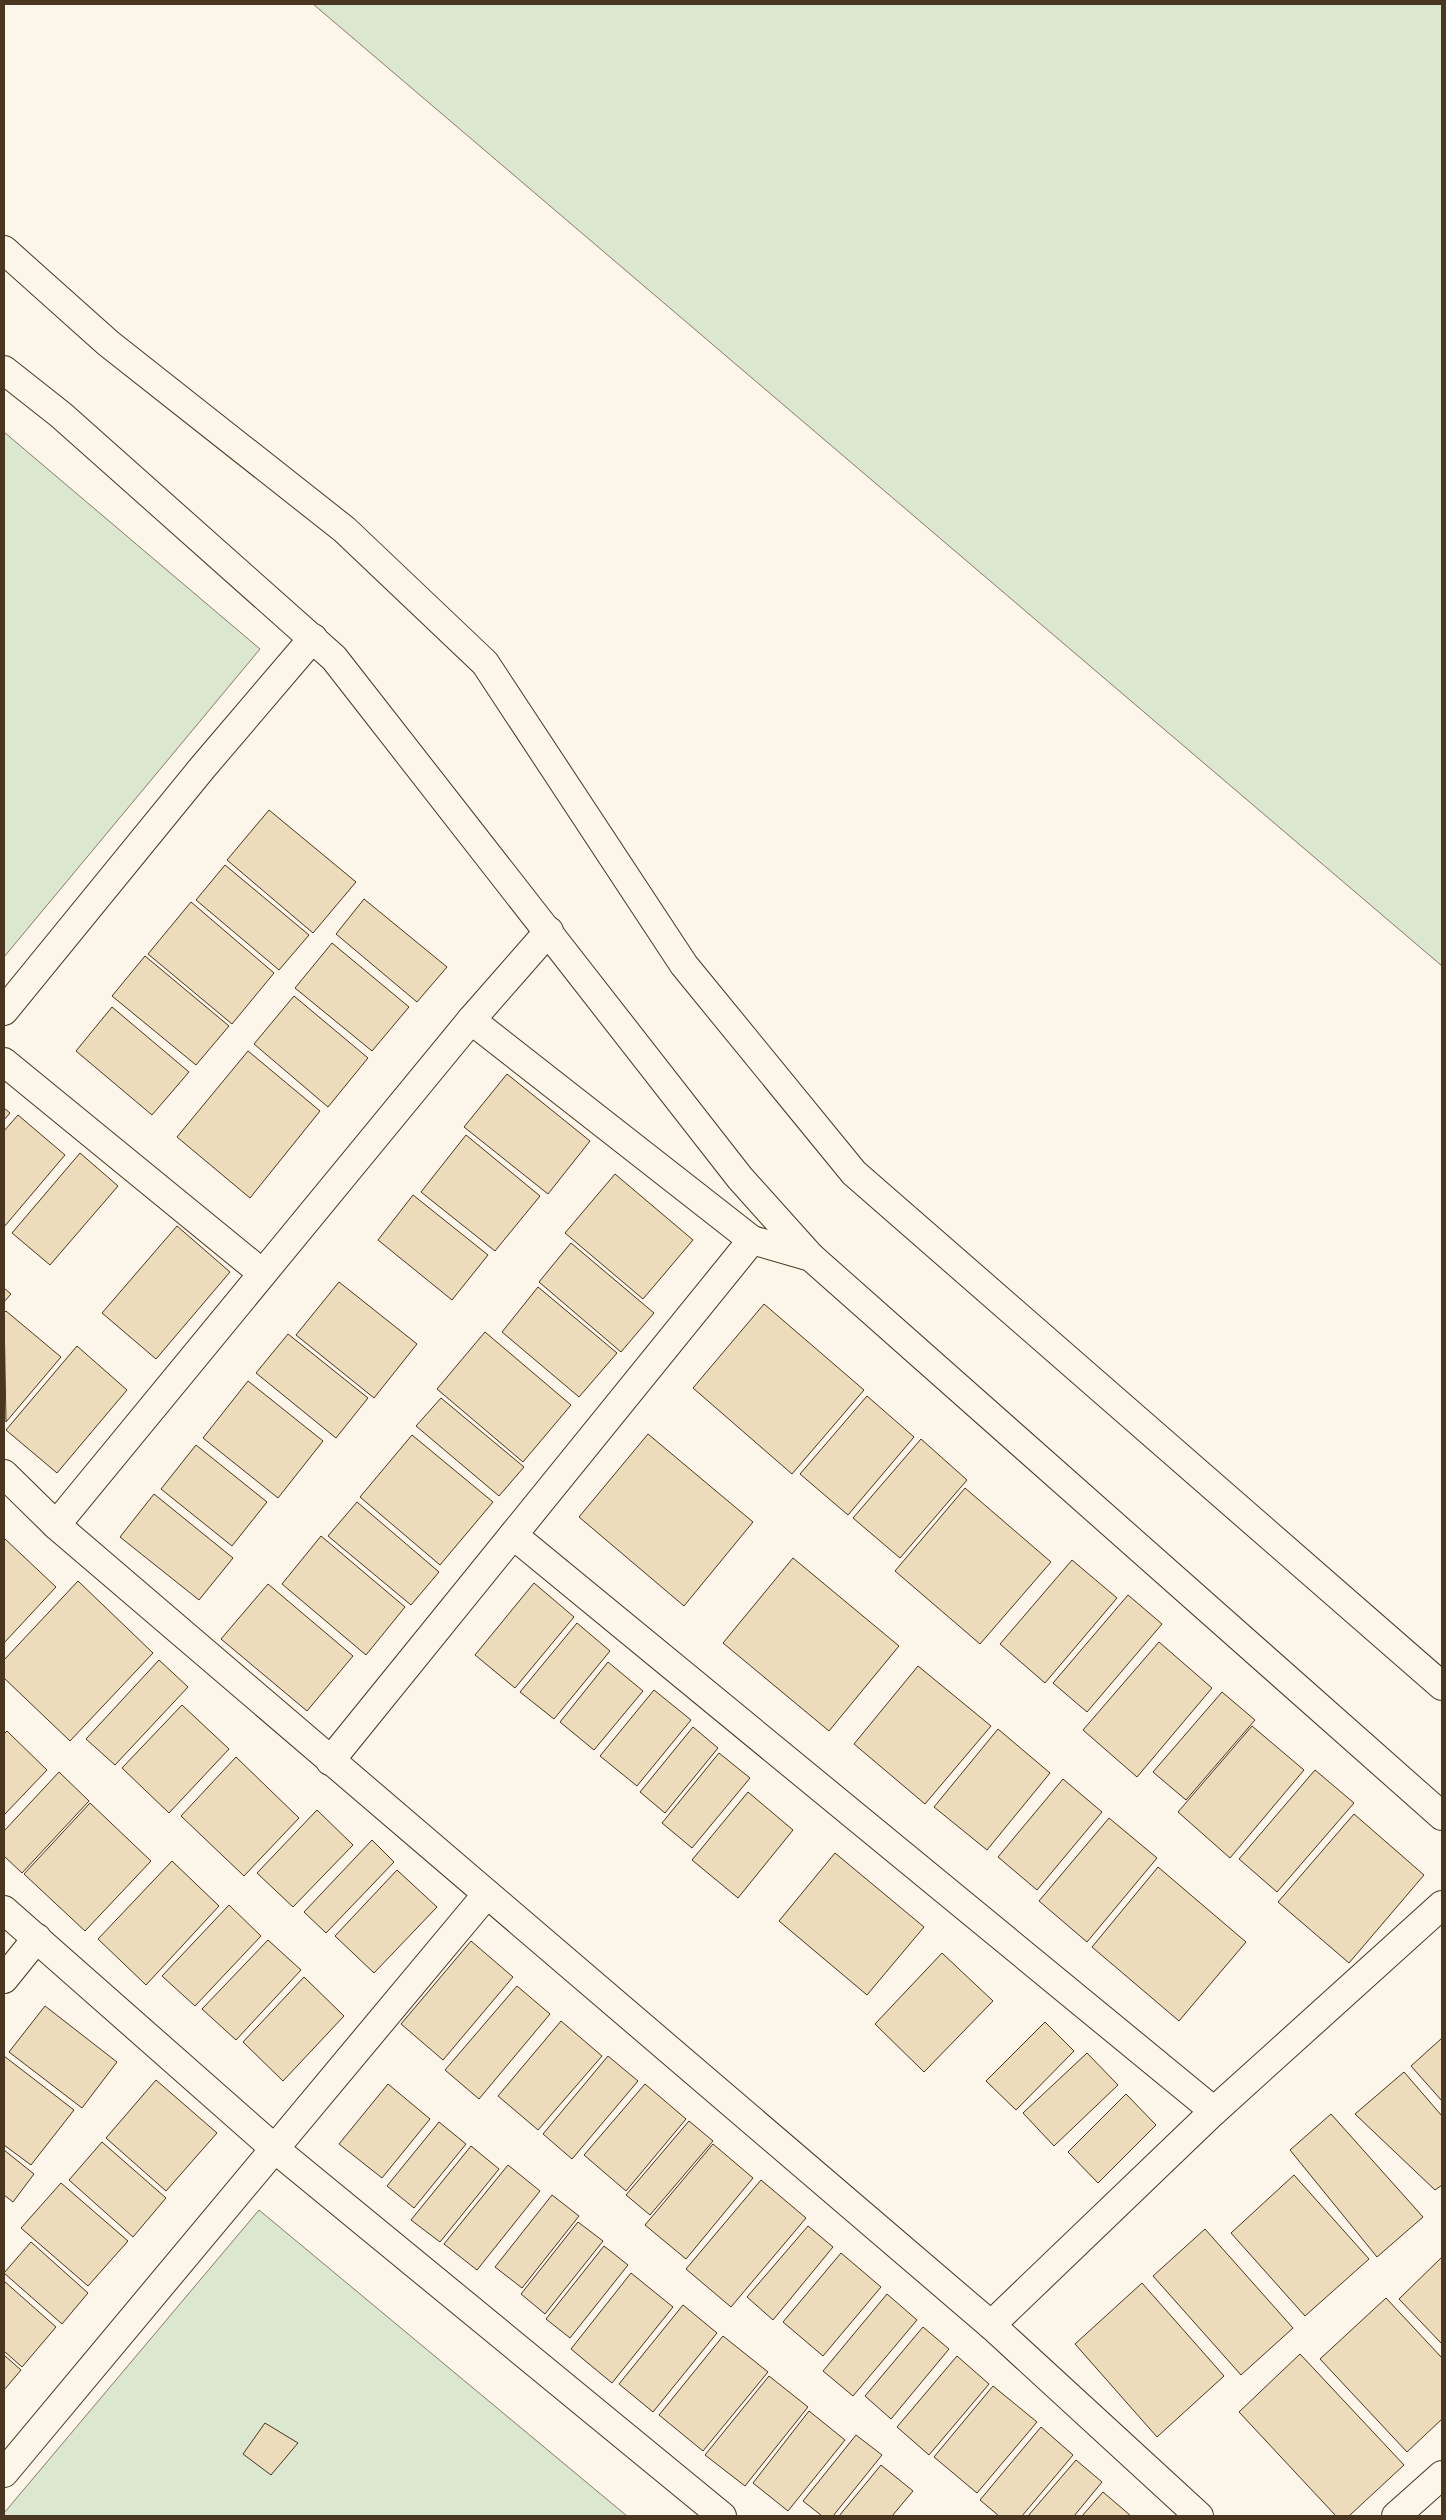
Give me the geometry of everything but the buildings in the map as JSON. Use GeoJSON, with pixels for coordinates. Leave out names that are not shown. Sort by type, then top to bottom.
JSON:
{"type":"FeatureCollection","features":[{"type":"Feature","properties":{"kind":"street"},"geometry":{"type":"LineString","coordinates":[[4,250],[108,344],[345,530],[485,663],[684,965],[854,1173],[1442,1686]]}},
{"type":"Feature","properties":{"kind":"street"},"geometry":{"type":"LineString","coordinates":[[4,370],[61,415],[334,658],[740,1178],[811,1258],[1442,1816]]}},
{"type":"Feature","properties":{"kind":"street"},"geometry":{"type":"LineString","coordinates":[[4,1011],[203,767],[312,638]]}},
{"type":"Feature","properties":{"kind":"street"},"geometry":{"type":"LineString","coordinates":[[56,1525],[471,1020],[549,931]]}},
{"type":"Feature","properties":{"kind":"street"},"geometry":{"type":"LineString","coordinates":[[471,1020],[752,1240],[811,1258]]}},
{"type":"Feature","properties":{"kind":"street"},"geometry":{"type":"LineString","coordinates":[[4,1062],[262,1273]]}},
{"type":"Feature","properties":{"kind":"street"},"geometry":{"type":"LineString","coordinates":[[330,1760],[752,1240]]}},
{"type":"Feature","properties":{"kind":"street"},"geometry":{"type":"LineString","coordinates":[[4,1474],[56,1525],[991,2325],[1199,2516]]}},
{"type":"Feature","properties":{"kind":"street"},"geometry":{"type":"LineString","coordinates":[[513,1535],[1214,2111]]}},
{"type":"Feature","properties":{"kind":"street"},"geometry":{"type":"LineString","coordinates":[[4,2473],[487,1894]]}},
{"type":"Feature","properties":{"kind":"street"},"geometry":{"type":"LineString","coordinates":[[991,2325],[1214,2111],[1442,1905]]}},
{"type":"Feature","properties":{"kind":"street"},"geometry":{"type":"LineString","coordinates":[[4,1910],[275,2149],[722,2516]]}},
{"type":"Feature","properties":{"kind":"street"},"geometry":{"type":"LineString","coordinates":[[4,1979],[37,1938]]}},
{"type":"Feature","properties":{"kind":"street"},"geometry":{"type":"LineString","coordinates":[[1396,2516],[1442,2475]]}},
{"type":"Feature","properties":{"kind":"green space"},"geometry":{"type":"Polygon","coordinates":[[[313,4],[1442,4],[1442,966],[313,4]]]}},
{"type":"Feature","properties":{"kind":"green space"},"geometry":{"type":"Polygon","coordinates":[[[4,432],[260,649],[4,957],[4,432]]]}},
{"type":"Feature","properties":{"kind":"green space"},"geometry":{"type":"Polygon","coordinates":[[[259,2210],[627,2516],[4,2516],[4,2513],[259,2210]]]}}]}
